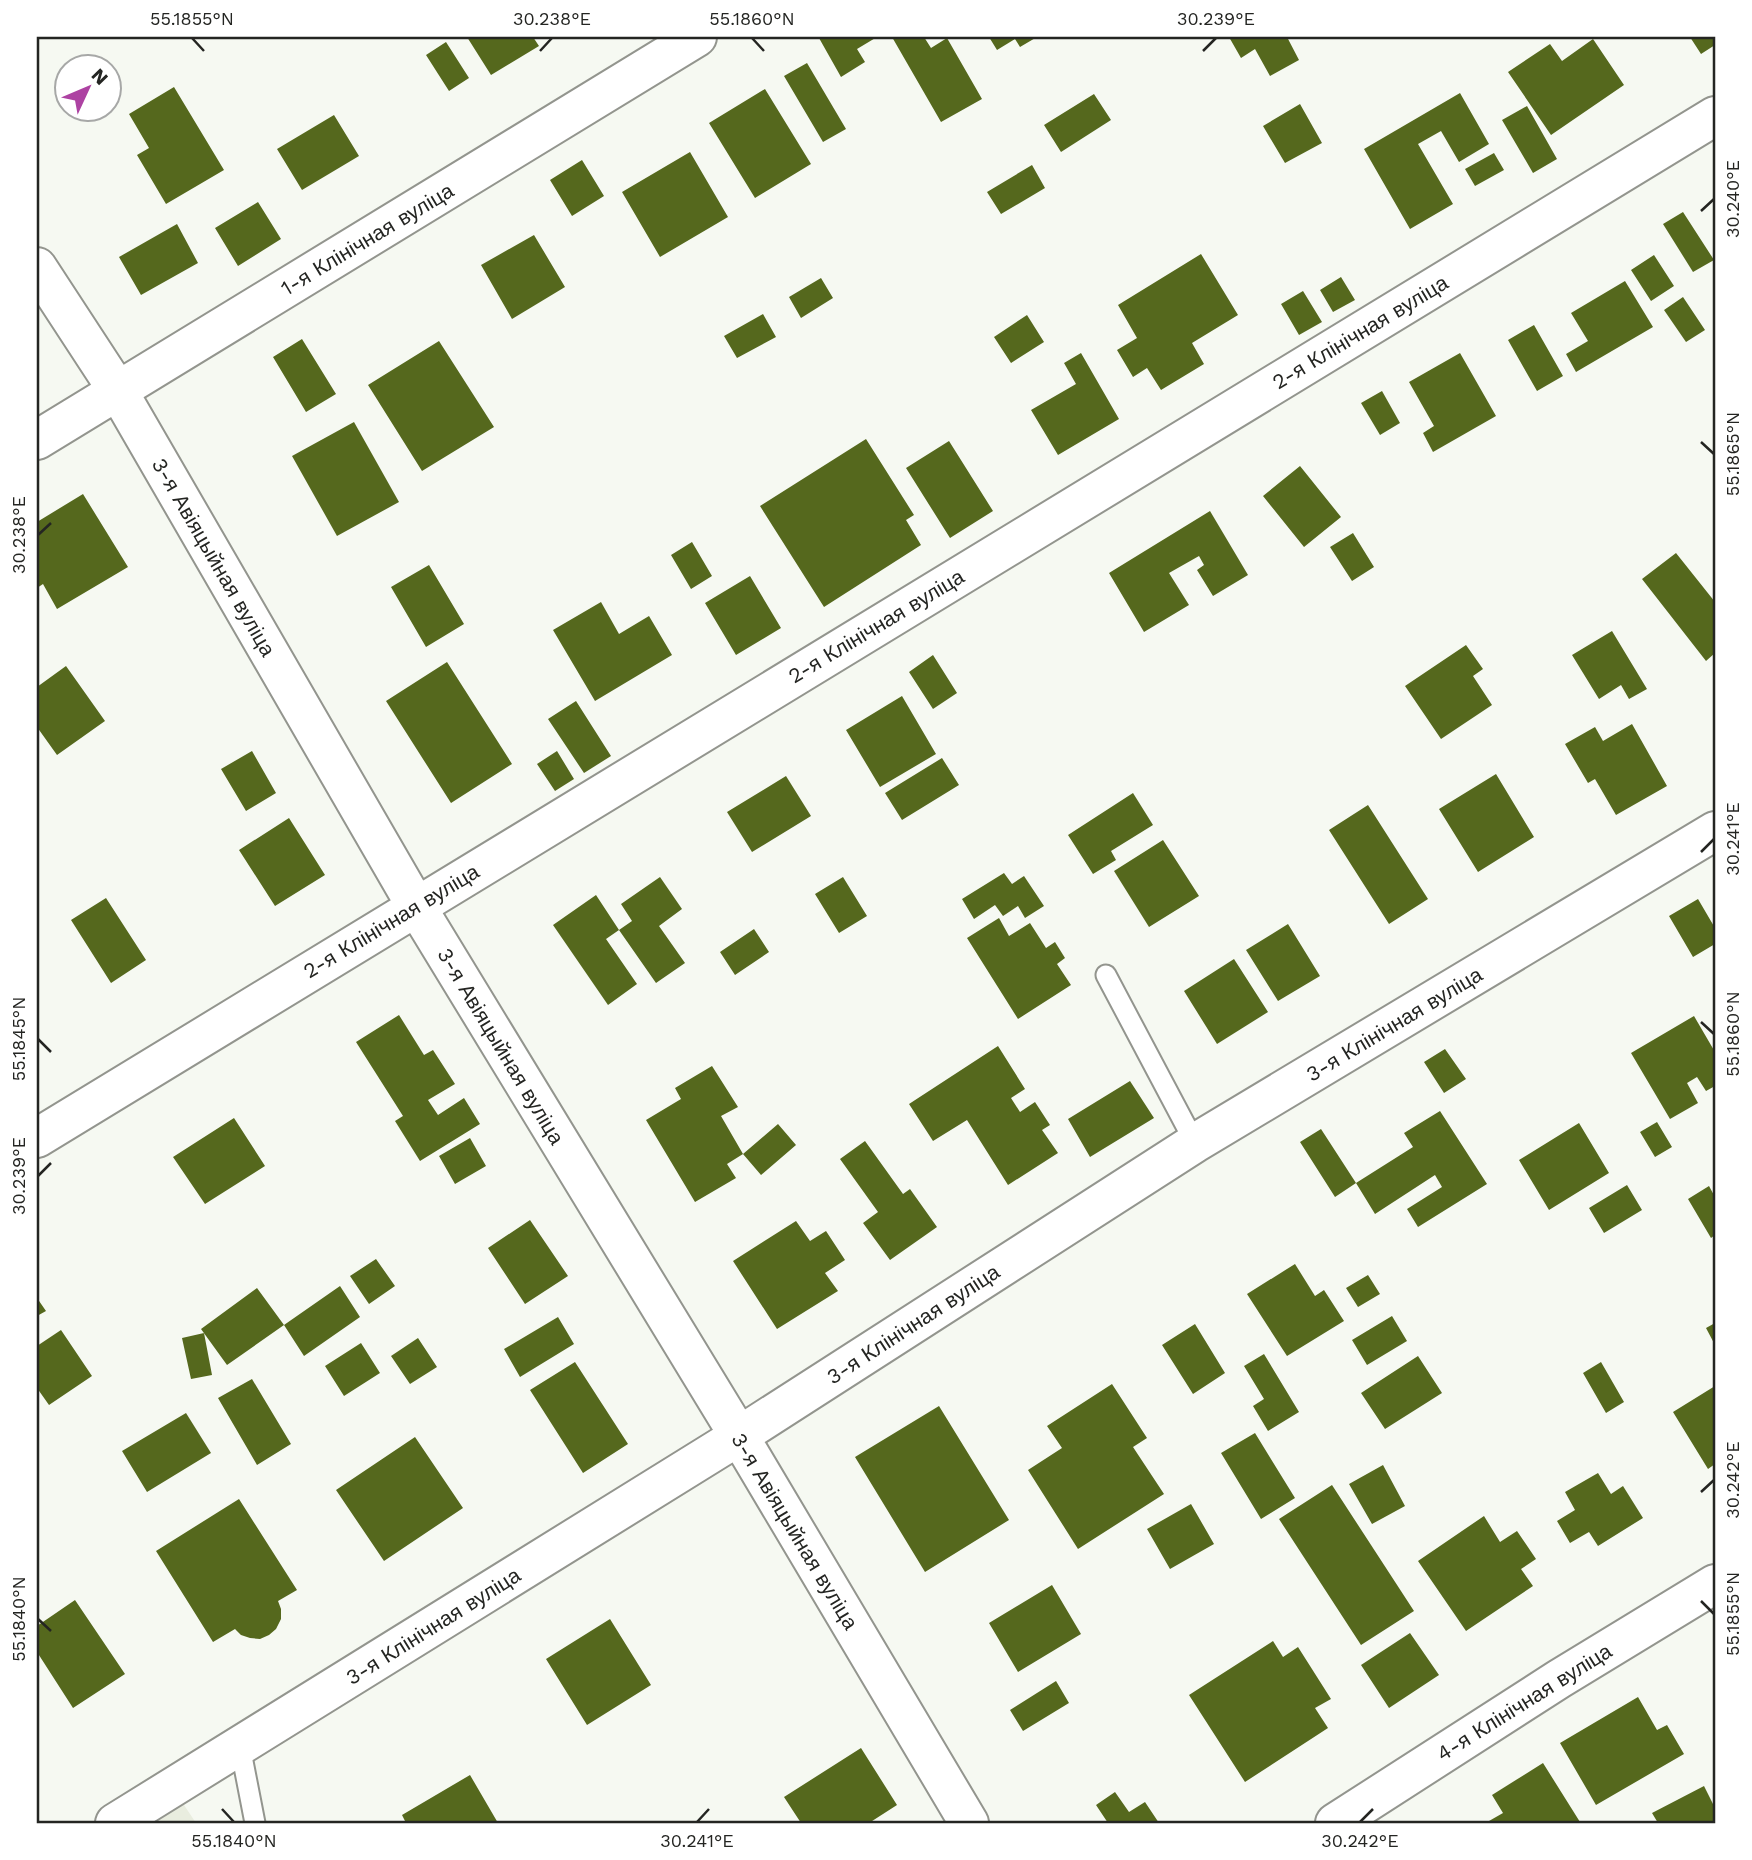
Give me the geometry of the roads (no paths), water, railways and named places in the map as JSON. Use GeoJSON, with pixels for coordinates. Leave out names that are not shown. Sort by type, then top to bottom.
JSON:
{"type":"FeatureCollection","features":[{"type":"Feature","properties":{"kind":"street","name":"1-я Клінічная вуліца"},"geometry":{"type":"LineString","coordinates":[[37,440],[697,37]]}},
{"type":"Feature","properties":{"kind":"street","name":"2-я Клінічная вуліца"},"geometry":{"type":"LineString","coordinates":[[37,1138],[1715,116]]}},
{"type":"Feature","properties":{"kind":"street","name":"3-я Авіяцыйная вуліца"},"geometry":{"type":"LineString","coordinates":[[37,267],[118,391],[416,906],[739,1436],[969,1823]]}},
{"type":"Feature","properties":{"kind":"street","name":"3-я Клінічная вуліца"},"geometry":{"type":"LineString","coordinates":[[115,1823],[739,1436],[1195,1143],[1715,831]]}},
{"type":"Feature","properties":{"kind":"street","name":"4-я Клінічная вуліца"},"geometry":{"type":"LineString","coordinates":[[1335,1823],[1559,1679],[1715,1584]]}},
{"type":"Feature","properties":{"kind":"lane"},"geometry":{"type":"LineString","coordinates":[[1106,975],[1195,1143]]}},
{"type":"Feature","properties":{"kind":"lane"},"geometry":{"type":"LineString","coordinates":[[240,1746],[254,1823]]}}]}
